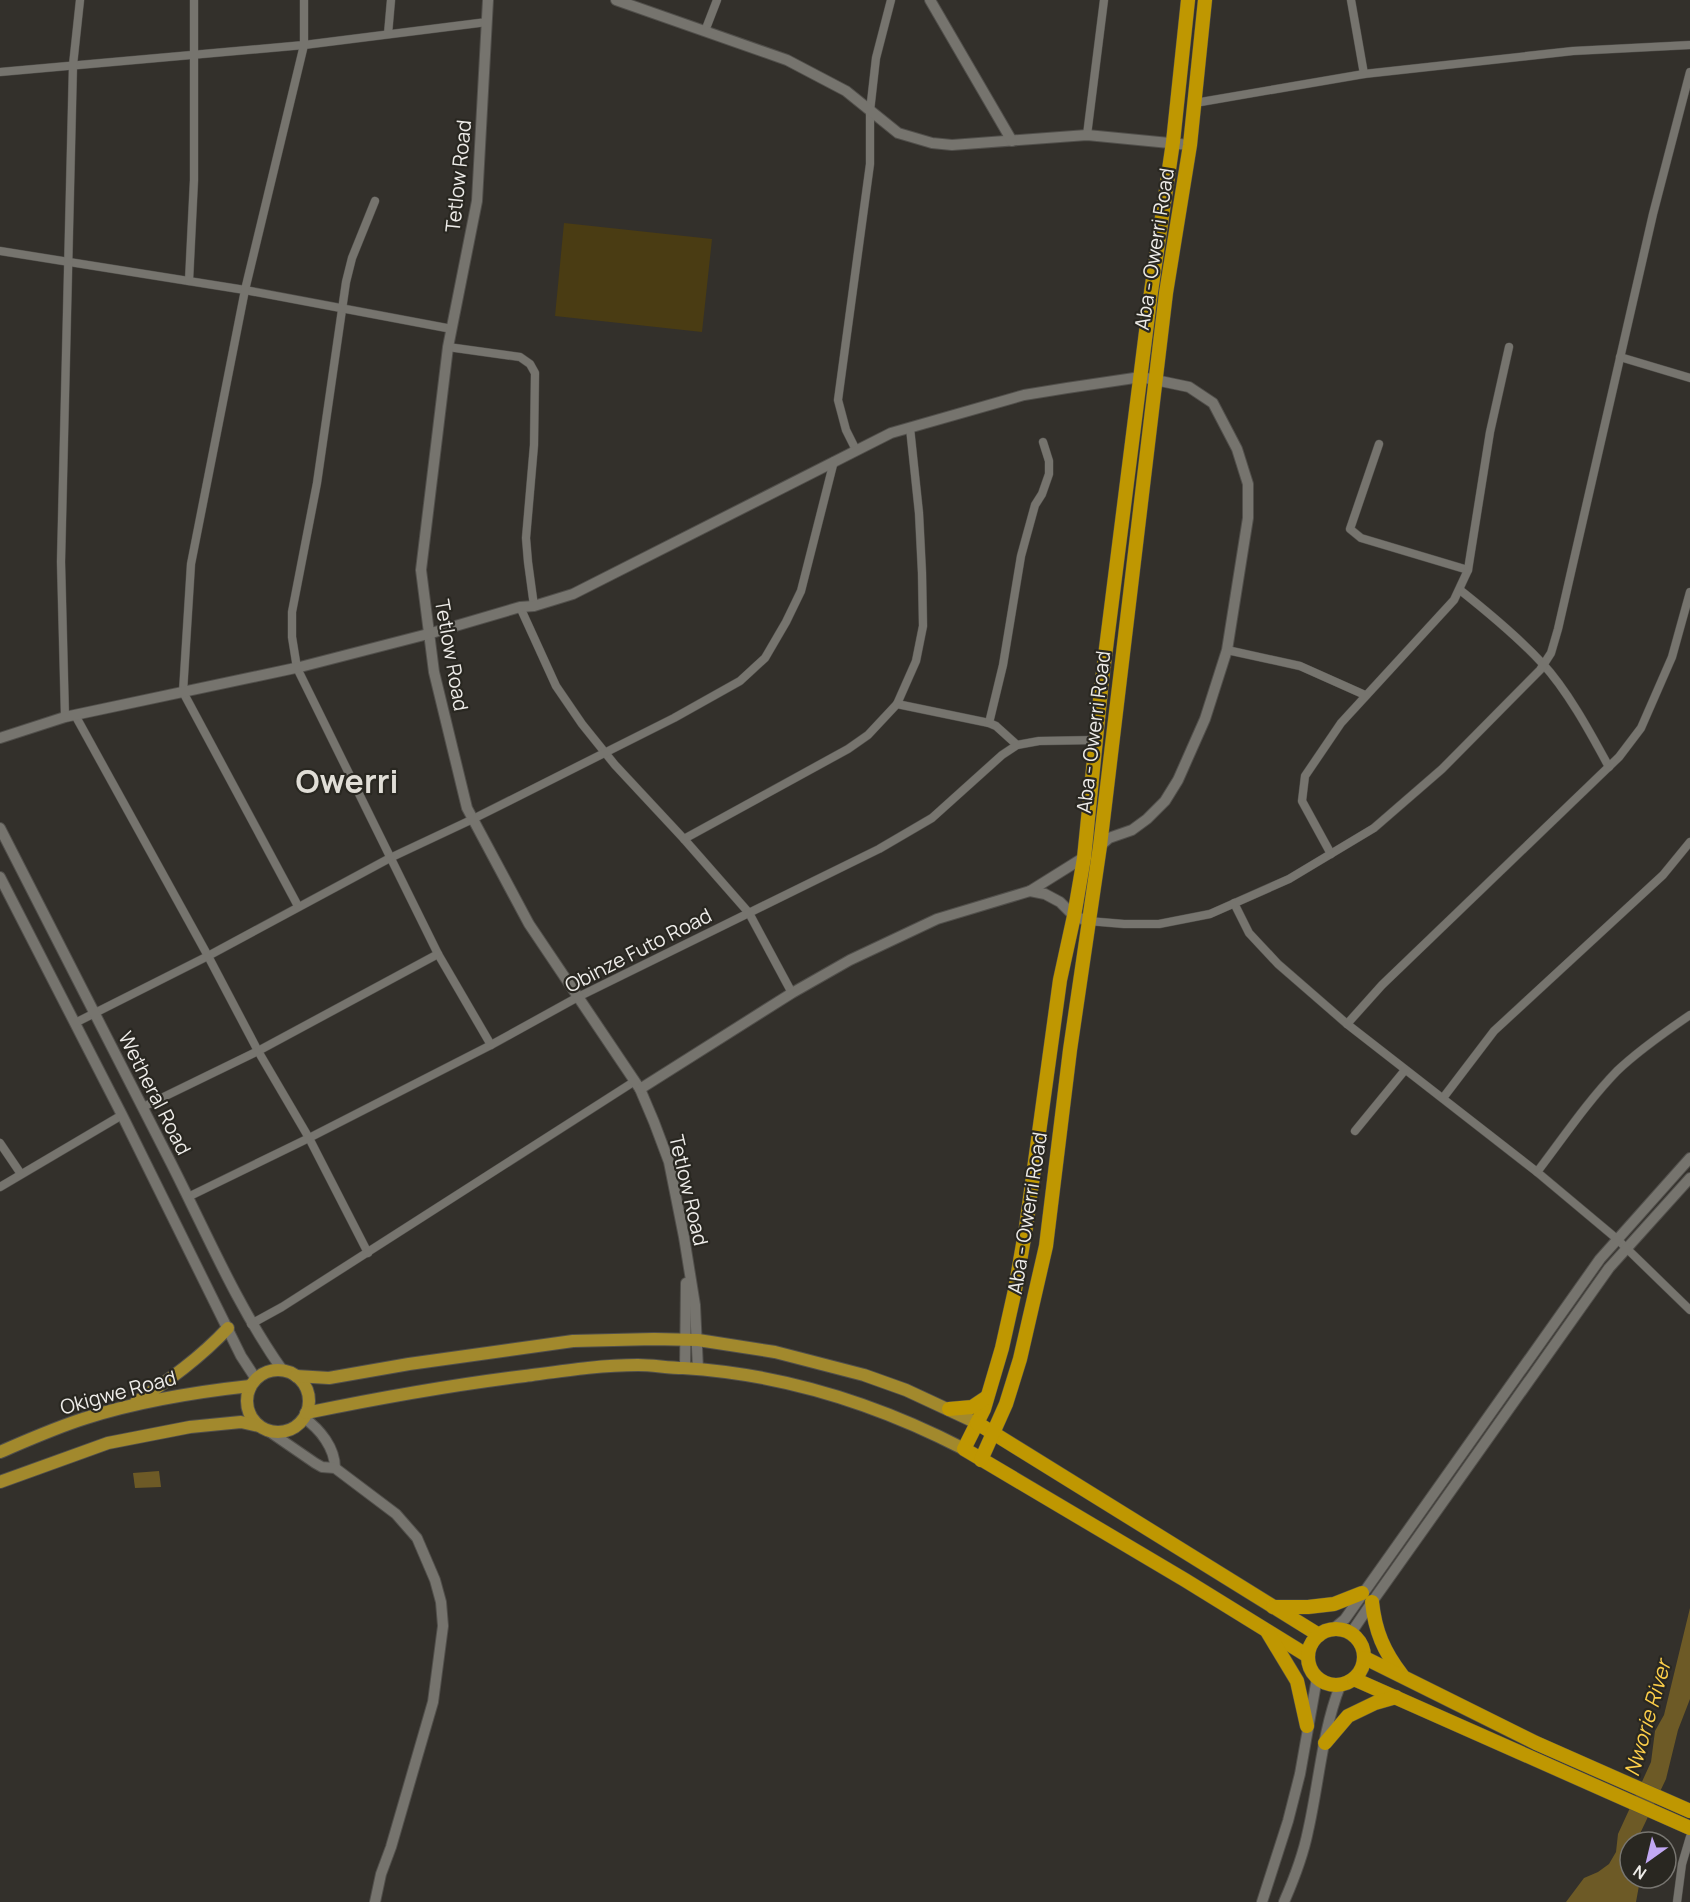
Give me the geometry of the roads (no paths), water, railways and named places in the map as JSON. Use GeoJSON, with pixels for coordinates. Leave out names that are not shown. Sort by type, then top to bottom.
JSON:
{"type":"FeatureCollection","features":[{"type":"Feature","properties":{"kind":"highway","name":"Aba - Owerri Road"},"geometry":{"type":"LineString","coordinates":[[964,1449],[987,1397],[1002,1348],[1015,1290],[1026,1227],[1060,981],[1084,858],[1096,740],[1151,292],[1173,142],[1188,0]]}},
{"type":"Feature","properties":{"kind":"highway","name":"Aba - Owerri Road"},"geometry":{"type":"LineString","coordinates":[[981,1460],[1006,1404],[1020,1359],[1046,1246],[1054,1172],[1100,846],[1166,293],[1190,145],[1205,0]]}},
{"type":"Feature","properties":{"kind":"highway"},"geometry":{"type":"LineString","coordinates":[[949,1409],[972,1407],[987,1397]]}},
{"type":"Feature","properties":{"kind":"highway"},"geometry":{"type":"LineString","coordinates":[[1006,1404],[1005,1423],[1008,1434],[1018,1447]]}},
{"type":"Feature","properties":{"kind":"highway"},"geometry":{"type":"LineString","coordinates":[[977,1423],[1318,1635]]}},
{"type":"Feature","properties":{"kind":"highway"},"geometry":{"type":"LineString","coordinates":[[964,1449],[1308,1656]]}},
{"type":"Feature","properties":{"kind":"highway"},"geometry":{"type":"LineString","coordinates":[[1185,1580],[1198,1559]]}},
{"type":"Feature","properties":{"kind":"highway"},"geometry":{"type":"LineString","coordinates":[[1273,1607],[1308,1607],[1367,1598],[1374,1626],[1393,1663],[1405,1679]]}},
{"type":"Feature","properties":{"kind":"highway"},"geometry":{"type":"LineString","coordinates":[[1333,1629],[1341,1629],[1356,1637],[1364,1650],[1365,1658],[1360,1674],[1340,1686],[1317,1678],[1309,1664],[1308,1656],[1313,1641],[1318,1635],[1333,1629]]}},
{"type":"Feature","properties":{"kind":"highway"},"geometry":{"type":"LineString","coordinates":[[1267,1631],[1298,1681],[1307,1726]]}},
{"type":"Feature","properties":{"kind":"highway"},"geometry":{"type":"LineString","coordinates":[[1365,1658],[1536,1743],[1686,1825]]}},
{"type":"Feature","properties":{"kind":"highway"},"geometry":{"type":"LineString","coordinates":[[1354,1679],[1589,1774],[1689,1811]]}},
{"type":"Feature","properties":{"kind":"highway"},"geometry":{"type":"LineString","coordinates":[[1325,1743],[1348,1716],[1375,1703],[1396,1697]]}},
{"type":"Feature","properties":{"kind":"main road"},"geometry":{"type":"LineString","coordinates":[[130,1406],[177,1374],[210,1347],[228,1328]]}},
{"type":"Feature","properties":{"kind":"main road"},"geometry":{"type":"LineString","coordinates":[[263,1428],[251,1416],[247,1406],[247,1396],[253,1382],[273,1370],[296,1376],[329,1378],[421,1362],[573,1341],[634,1339],[691,1340],[775,1352],[813,1361],[896,1386],[977,1423]]}},
{"type":"Feature","properties":{"kind":"main road"},"geometry":{"type":"LineString","coordinates":[[305,1415],[425,1389],[560,1371],[638,1365],[752,1376],[850,1401],[906,1421],[964,1449]]}},
{"type":"Feature","properties":{"kind":"main road"},"geometry":{"type":"LineString","coordinates":[[0,1482],[108,1443],[190,1427],[241,1422],[281,1431],[295,1427],[305,1415],[308,1405],[306,1389],[296,1376]]}},
{"type":"Feature","properties":{"kind":"main road","name":"Okigwe Road"},"geometry":{"type":"LineString","coordinates":[[0,1452],[86,1418],[130,1406],[253,1382]]}},
{"type":"Feature","properties":{"kind":"street"},"geometry":{"type":"LineString","coordinates":[[80,0],[74,65],[61,562],[70,716],[208,956],[258,1051],[309,1138],[368,1253]]}},
{"type":"Feature","properties":{"kind":"street"},"geometry":{"type":"LineString","coordinates":[[189,281],[194,180],[194,0]]}},
{"type":"Feature","properties":{"kind":"street"},"geometry":{"type":"LineString","coordinates":[[298,906],[183,692],[191,564],[245,290],[304,45],[304,0]]}},
{"type":"Feature","properties":{"kind":"street"},"geometry":{"type":"LineString","coordinates":[[388,34],[391,0]]}},
{"type":"Feature","properties":{"kind":"street","name":"Tetlow Road"},"geometry":{"type":"LineString","coordinates":[[488,0],[477,201],[448,347],[421,570],[428,634],[434,672],[467,808],[529,924],[638,1085],[669,1162],[695,1305],[691,1340],[691,1369]]}},
{"type":"Feature","properties":{"kind":"street"},"geometry":{"type":"LineString","coordinates":[[616,0],[787,60],[846,91],[897,133],[932,143],[952,145],[1087,135],[1190,145]]}},
{"type":"Feature","properties":{"kind":"street"},"geometry":{"type":"LineString","coordinates":[[705,31],[717,0]]}},
{"type":"Feature","properties":{"kind":"street"},"geometry":{"type":"LineString","coordinates":[[856,450],[846,430],[838,400],[870,164],[870,111],[876,58],[891,0]]}},
{"type":"Feature","properties":{"kind":"street"},"geometry":{"type":"LineString","coordinates":[[930,0],[1012,141]]}},
{"type":"Feature","properties":{"kind":"street"},"geometry":{"type":"LineString","coordinates":[[1087,135],[1104,0]]}},
{"type":"Feature","properties":{"kind":"street"},"geometry":{"type":"LineString","coordinates":[[1351,0],[1364,74]]}},
{"type":"Feature","properties":{"kind":"street"},"geometry":{"type":"LineString","coordinates":[[0,72],[304,45],[487,22]]}},
{"type":"Feature","properties":{"kind":"street"},"geometry":{"type":"LineString","coordinates":[[1195,103],[1364,74],[1573,51],[1690,45]]}},
{"type":"Feature","properties":{"kind":"street"},"geometry":{"type":"LineString","coordinates":[[1030,891],[1045,894],[1060,902],[1074,916],[1088,921],[1159,924],[1210,914],[1289,879],[1374,828],[1442,770],[1544,664],[1551,653],[1558,629],[1653,214],[1690,72]]}},
{"type":"Feature","properties":{"kind":"street"},"geometry":{"type":"LineString","coordinates":[[375,201],[352,258],[346,282],[317,483],[292,612],[292,636],[297,668],[438,954],[491,1045]]}},
{"type":"Feature","properties":{"kind":"street"},"geometry":{"type":"LineString","coordinates":[[0,251],[245,290],[452,329]]}},
{"type":"Feature","properties":{"kind":"street"},"geometry":{"type":"LineString","coordinates":[[448,347],[520,357],[530,364],[535,373],[534,445],[526,538],[534,606]]}},
{"type":"Feature","properties":{"kind":"street"},"geometry":{"type":"LineString","coordinates":[[1331,854],[1302,801],[1305,776],[1341,723],[1365,694],[1454,600],[1460,590],[1468,570],[1490,432],[1509,347]]}},
{"type":"Feature","properties":{"kind":"street"},"geometry":{"type":"LineString","coordinates":[[1620,357],[1690,378]]}},
{"type":"Feature","properties":{"kind":"street"},"geometry":{"type":"LineString","coordinates":[[0,738],[70,716],[297,668],[573,594],[891,433],[1024,395],[1141,377],[1189,387],[1213,403],[1237,448],[1248,484],[1248,518],[1227,650],[1204,720],[1178,780],[1165,801],[1148,819],[1132,830],[1109,838],[1084,858],[1030,891],[937,919],[850,960],[638,1085],[252,1324]]}},
{"type":"Feature","properties":{"kind":"street"},"geometry":{"type":"LineString","coordinates":[[684,839],[848,749],[868,735],[897,704],[916,661],[923,626],[919,513],[910,428]]}},
{"type":"Feature","properties":{"kind":"street"},"geometry":{"type":"LineString","coordinates":[[989,723],[1003,665],[1021,556],[1035,505],[1042,494],[1049,474],[1049,461],[1043,442]]}},
{"type":"Feature","properties":{"kind":"street"},"geometry":{"type":"LineString","coordinates":[[1379,444],[1350,529],[1361,538],[1468,570]]}},
{"type":"Feature","properties":{"kind":"street"},"geometry":{"type":"LineString","coordinates":[[75,1023],[208,956],[390,858],[674,718],[740,681],[765,658],[801,591],[834,461]]}},
{"type":"Feature","properties":{"kind":"street"},"geometry":{"type":"LineString","coordinates":[[1460,590],[1504,625],[1544,664],[1583,720],[1610,767]]}},
{"type":"Feature","properties":{"kind":"street"},"geometry":{"type":"LineString","coordinates":[[1347,1024],[1382,986],[1610,767],[1641,728],[1672,657],[1690,592]]}},
{"type":"Feature","properties":{"kind":"street"},"geometry":{"type":"LineString","coordinates":[[520,607],[556,686],[582,724],[749,913],[792,993]]}},
{"type":"Feature","properties":{"kind":"street"},"geometry":{"type":"LineString","coordinates":[[1227,650],[1299,666],[1365,694]]}},
{"type":"Feature","properties":{"kind":"street"},"geometry":{"type":"LineString","coordinates":[[897,704],[989,723],[996,726],[1017,745]]}},
{"type":"Feature","properties":{"kind":"street","name":"Obinze Futo Road"},"geometry":{"type":"LineString","coordinates":[[188,1197],[491,1045],[578,997],[879,849],[932,818],[1002,755],[1017,745],[1039,741],[1096,740]]}},
{"type":"Feature","properties":{"kind":"street","name":"Wetheral Road"},"geometry":{"type":"LineString","coordinates":[[0,828],[143,1107],[227,1278],[252,1324],[283,1371]]}},
{"type":"Feature","properties":{"kind":"street"},"geometry":{"type":"LineString","coordinates":[[1443,1098],[1494,1031],[1663,874],[1690,842]]}},
{"type":"Feature","properties":{"kind":"street","name":"Wetheral Road"},"geometry":{"type":"LineString","coordinates":[[0,877],[122,1115],[253,1382]]}},
{"type":"Feature","properties":{"kind":"street"},"geometry":{"type":"LineString","coordinates":[[1234,903],[1249,933],[1263,950],[1347,1024],[1537,1172],[1617,1239],[1690,1310]]}},
{"type":"Feature","properties":{"kind":"street"},"geometry":{"type":"LineString","coordinates":[[143,1107],[258,1051],[438,954]]}},
{"type":"Feature","properties":{"kind":"street"},"geometry":{"type":"LineString","coordinates":[[1537,1172],[1598,1092],[1619,1070],[1647,1046],[1690,1015]]}},
{"type":"Feature","properties":{"kind":"street"},"geometry":{"type":"LineString","coordinates":[[1355,1131],[1406,1070]]}},
{"type":"Feature","properties":{"kind":"street"},"geometry":{"type":"LineString","coordinates":[[0,1187],[122,1115]]}},
{"type":"Feature","properties":{"kind":"street"},"geometry":{"type":"LineString","coordinates":[[0,1143],[21,1174]]}},
{"type":"Feature","properties":{"kind":"street"},"geometry":{"type":"LineString","coordinates":[[1356,1637],[1353,1630],[1367,1598],[1548,1331],[1600,1259],[1690,1158]]}},
{"type":"Feature","properties":{"kind":"street"},"geometry":{"type":"LineString","coordinates":[[1333,1629],[1367,1598],[1498,1426],[1561,1334],[1626,1248],[1690,1178]]}},
{"type":"Feature","properties":{"kind":"street"},"geometry":{"type":"LineString","coordinates":[[305,1415],[332,1451],[335,1468]]}},
{"type":"Feature","properties":{"kind":"street"},"geometry":{"type":"LineString","coordinates":[[263,1428],[322,1467],[335,1468],[396,1514],[417,1538],[435,1580],[441,1602],[443,1626],[432,1702],[391,1847],[381,1874],[375,1902]]}},
{"type":"Feature","properties":{"kind":"street"},"geometry":{"type":"LineString","coordinates":[[1262,1902],[1288,1821],[1300,1774],[1317,1678]]}},
{"type":"Feature","properties":{"kind":"street"},"geometry":{"type":"LineString","coordinates":[[1284,1902],[1300,1863],[1308,1833],[1325,1743],[1340,1686]]}},
{"type":"Feature","properties":{"kind":"street"},"geometry":{"type":"LineString","coordinates":[[1677,1902],[1682,1864],[1690,1837]]}},
{"type":"Feature","properties":{"kind":"district","name":"Owerri"},"geometry":{"type":"Point","coordinates":[347,781]}},
{"type":"Feature","properties":{"kind":"water label","name":"Nworie River"},"geometry":{"type":"Point","coordinates":[1647,1718]}}]}
